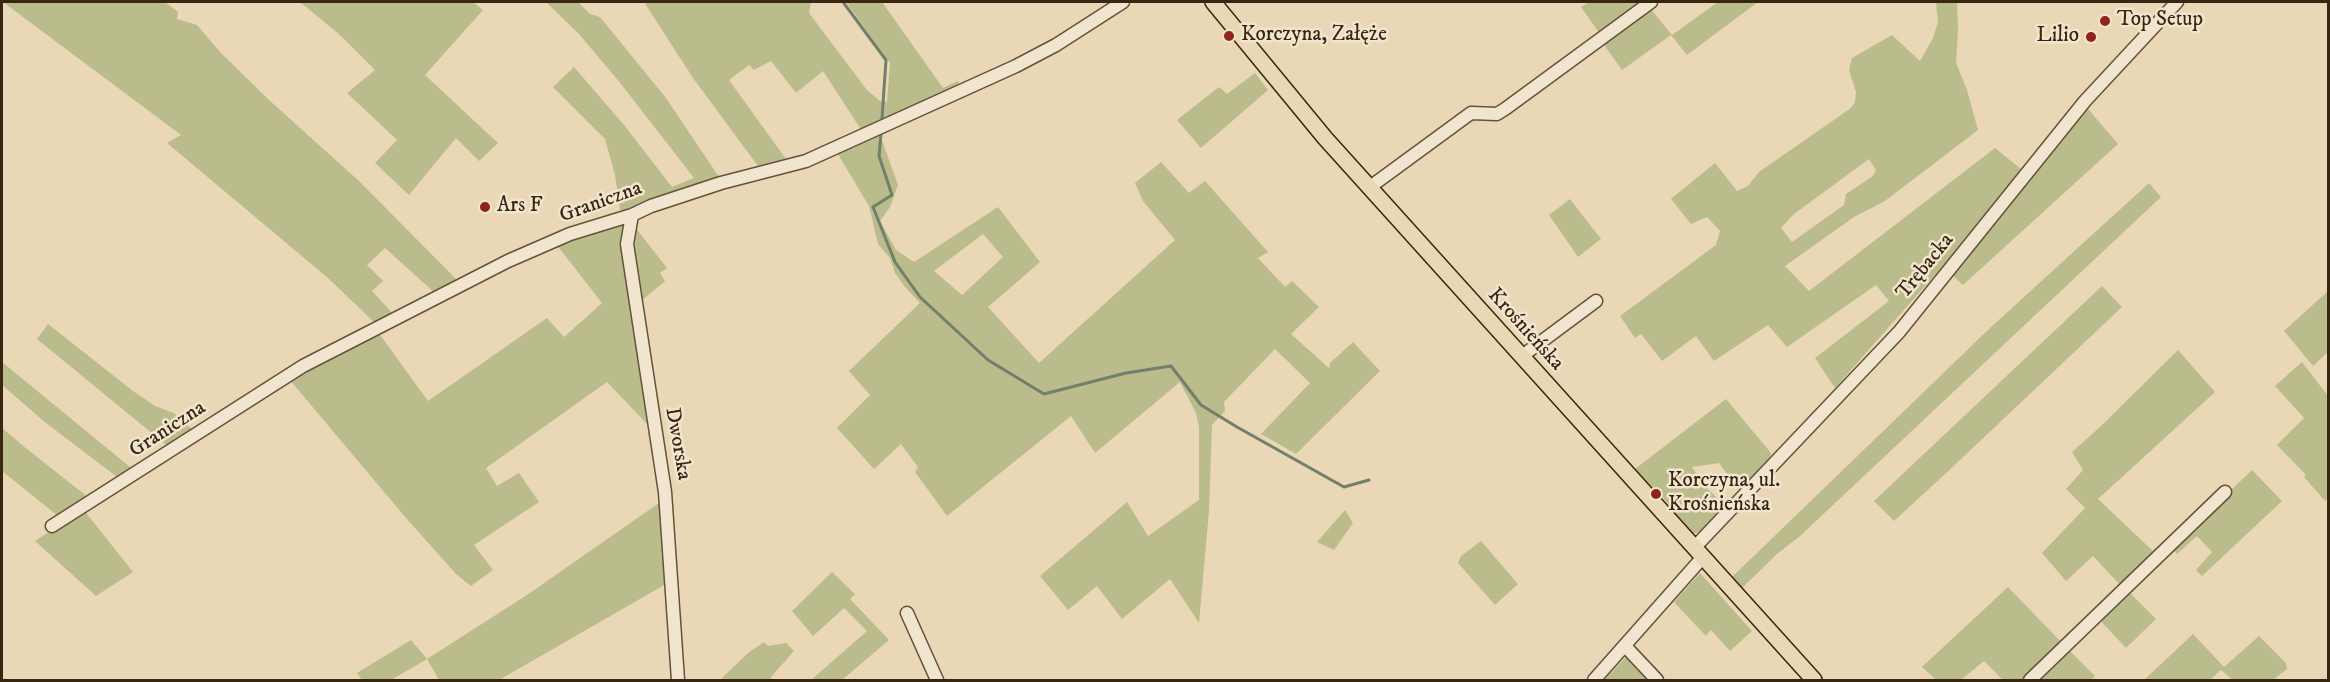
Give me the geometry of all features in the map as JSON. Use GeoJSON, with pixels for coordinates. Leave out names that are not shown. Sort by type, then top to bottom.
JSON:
{"type":"FeatureCollection","features":[{"type":"Feature","properties":{"kind":"main road","name":"Krośnieńska"},"geometry":{"type":"LineString","coordinates":[[1213,2],[1255,55],[1370,187],[1814,681]]}},
{"type":"Feature","properties":{"kind":"street","name":"Graniczna"},"geometry":{"type":"LineString","coordinates":[[52,526],[303,366],[508,261],[570,234],[632,215],[651,206],[721,183],[806,161],[1016,66],[1056,45],[1123,2]]}},
{"type":"Feature","properties":{"kind":"street"},"geometry":{"type":"LineString","coordinates":[[1370,187],[1471,113],[1497,114],[1505,109],[1651,2]]}},
{"type":"Feature","properties":{"kind":"street","name":"Trębacka"},"geometry":{"type":"LineString","coordinates":[[1594,681],[1625,646],[1698,553],[1899,332],[2085,101],[2177,2]]}},
{"type":"Feature","properties":{"kind":"street","name":"Dworska"},"geometry":{"type":"LineString","coordinates":[[632,215],[627,244],[665,492],[678,681]]}},
{"type":"Feature","properties":{"kind":"street"},"geometry":{"type":"LineString","coordinates":[[1522,356],[1596,301]]}},
{"type":"Feature","properties":{"kind":"street"},"geometry":{"type":"LineString","coordinates":[[2030,681],[2225,492]]}},
{"type":"Feature","properties":{"kind":"street"},"geometry":{"type":"LineString","coordinates":[[908,613],[937,681]]}},
{"type":"Feature","properties":{"kind":"street"},"geometry":{"type":"LineString","coordinates":[[1625,646],[1657,681]]}},
{"type":"Feature","properties":{"kind":"green space"},"geometry":{"type":"Polygon","coordinates":[[[3,2],[165,2],[178,12],[177,19],[197,25],[220,52],[269,100],[359,181],[459,282],[436,294],[385,248],[367,265],[383,281],[372,291],[395,316],[377,325],[328,278],[167,143],[181,135],[3,2]]]}},
{"type":"Feature","properties":{"kind":"green space"},"geometry":{"type":"Polygon","coordinates":[[[300,2],[473,2],[483,10],[425,75],[498,143],[479,161],[456,138],[409,195],[375,163],[397,140],[347,93],[375,70],[340,35],[300,2]]]}},
{"type":"Feature","properties":{"kind":"green space"},"geometry":{"type":"Polygon","coordinates":[[[546,2],[578,2],[590,14],[600,17],[666,98],[719,177],[630,212],[620,210],[615,175],[605,139],[553,87],[574,67],[624,125],[672,187],[694,178],[579,34],[546,2]]]}},
{"type":"Feature","properties":{"kind":"green space"},"geometry":{"type":"Polygon","coordinates":[[[644,2],[811,2],[809,13],[867,90],[880,101],[887,102],[890,63],[846,2],[882,2],[943,88],[958,81],[960,87],[862,131],[823,71],[796,93],[771,61],[754,70],[749,65],[729,80],[786,159],[758,166],[693,78],[644,2]]]}},
{"type":"Feature","properties":{"kind":"green space"},"geometry":{"type":"Polygon","coordinates":[[[1589,2],[1647,2],[1600,34],[1581,7],[1589,2]]]}},
{"type":"Feature","properties":{"kind":"green space"},"geometry":{"type":"Polygon","coordinates":[[[1718,2],[1758,2],[1687,55],[1671,35],[1622,70],[1602,42],[1650,8],[1672,35],[1718,2]]]}},
{"type":"Feature","properties":{"kind":"green space"},"geometry":{"type":"Polygon","coordinates":[[[1936,2],[1957,2],[1956,63],[1967,90],[1978,130],[1885,201],[1854,217],[1785,266],[1809,291],[1995,148],[2021,169],[1971,234],[1835,388],[1815,358],[1889,301],[1876,285],[1787,347],[1768,325],[1714,361],[1696,336],[1662,361],[1641,334],[1635,338],[1620,316],[1716,245],[1720,231],[1707,217],[1691,224],[1671,199],[1715,163],[1737,191],[1748,186],[1759,172],[1851,108],[1855,102],[1856,92],[1849,70],[1852,58],[1892,35],[1920,61],[1933,38],[1938,22],[1936,2]],[[1869,159],[1794,214],[1781,228],[1792,242],[1844,205],[1846,194],[1873,176],[1876,170],[1869,159]]]}},
{"type":"Feature","properties":{"kind":"green space"},"geometry":{"type":"Polygon","coordinates":[[[1255,73],[1268,90],[1201,148],[1177,120],[1219,87],[1227,94],[1255,73]]]}},
{"type":"Feature","properties":{"kind":"green space"},"geometry":{"type":"Polygon","coordinates":[[[2083,109],[2089,110],[2118,144],[1963,285],[1953,276],[2083,109]]]}},
{"type":"Feature","properties":{"kind":"green space"},"geometry":{"type":"Polygon","coordinates":[[[879,132],[898,185],[890,207],[880,221],[896,250],[914,262],[998,207],[1040,262],[988,307],[1039,363],[1175,240],[1143,201],[1135,183],[1161,162],[1189,193],[1205,181],[1268,252],[1258,258],[1285,287],[1292,281],[1319,307],[1291,334],[1329,368],[1330,363],[1353,342],[1380,371],[1296,454],[1261,434],[1310,383],[1275,349],[1224,402],[1225,411],[1212,425],[1209,511],[1199,623],[1170,579],[1122,619],[1097,586],[1068,610],[1040,576],[1127,502],[1148,536],[1199,500],[1199,427],[1196,413],[1180,382],[1095,453],[1071,416],[947,516],[915,472],[918,467],[901,444],[874,469],[837,428],[870,395],[849,371],[920,303],[895,273],[890,258],[878,244],[869,206],[836,151],[852,146],[854,149],[856,143],[879,132]],[[983,234],[934,271],[962,295],[1003,257],[983,234]]]}},
{"type":"Feature","properties":{"kind":"green space"},"geometry":{"type":"Polygon","coordinates":[[[2149,183],[2161,197],[1740,590],[1730,579],[1990,328],[2149,183]]]}},
{"type":"Feature","properties":{"kind":"green space"},"geometry":{"type":"Polygon","coordinates":[[[1570,199],[1601,239],[1578,257],[1549,215],[1570,199]]]}},
{"type":"Feature","properties":{"kind":"green space"},"geometry":{"type":"Polygon","coordinates":[[[623,223],[622,250],[648,425],[607,382],[486,468],[497,486],[519,473],[539,502],[474,545],[493,570],[471,586],[456,574],[406,518],[289,379],[333,358],[378,332],[428,401],[547,318],[564,337],[602,303],[556,244],[623,223]]]}},
{"type":"Feature","properties":{"kind":"green space"},"geometry":{"type":"Polygon","coordinates":[[[635,227],[667,268],[660,273],[665,281],[641,301],[632,246],[635,227]]]}},
{"type":"Feature","properties":{"kind":"green space"},"geometry":{"type":"Polygon","coordinates":[[[2102,286],[2122,307],[1894,521],[1874,501],[2102,286]]]}},
{"type":"Feature","properties":{"kind":"green space"},"geometry":{"type":"Polygon","coordinates":[[[2328,291],[2328,352],[2313,366],[2284,331],[2328,291]]]}},
{"type":"Feature","properties":{"kind":"green space"},"geometry":{"type":"Polygon","coordinates":[[[48,324],[133,391],[155,406],[174,413],[195,432],[170,448],[37,339],[48,324]]]}},
{"type":"Feature","properties":{"kind":"green space"},"geometry":{"type":"Polygon","coordinates":[[[2178,350],[2215,392],[2098,499],[2155,553],[2121,586],[2093,556],[2066,581],[2042,553],[2085,508],[2066,489],[2083,470],[2072,452],[2178,350]]]}},
{"type":"Feature","properties":{"kind":"green space"},"geometry":{"type":"Polygon","coordinates":[[[2,362],[136,472],[121,480],[46,423],[2,385],[2,362]]]}},
{"type":"Feature","properties":{"kind":"green space"},"geometry":{"type":"Polygon","coordinates":[[[2302,362],[2328,396],[2328,498],[2325,501],[2304,477],[2306,475],[2277,445],[2304,418],[2275,386],[2302,362]]]}},
{"type":"Feature","properties":{"kind":"green space"},"geometry":{"type":"Polygon","coordinates":[[[1726,399],[1771,453],[1770,457],[1740,491],[1719,463],[1692,467],[1706,487],[1725,506],[1700,532],[1691,534],[1658,491],[1637,474],[1635,469],[1726,399]]]}},
{"type":"Feature","properties":{"kind":"green space"},"geometry":{"type":"Polygon","coordinates":[[[2,428],[89,498],[58,516],[2,471],[2,428]]]}},
{"type":"Feature","properties":{"kind":"green space"},"geometry":{"type":"Polygon","coordinates":[[[2252,470],[2282,501],[2202,576],[2196,570],[2212,552],[2197,536],[2177,554],[2171,547],[2252,470]]]}},
{"type":"Feature","properties":{"kind":"green space"},"geometry":{"type":"Polygon","coordinates":[[[659,503],[666,584],[499,680],[439,680],[427,659],[527,595],[659,503]]]}},
{"type":"Feature","properties":{"kind":"green space"},"geometry":{"type":"Polygon","coordinates":[[[83,509],[133,572],[96,596],[35,541],[83,509]]]}},
{"type":"Feature","properties":{"kind":"green space"},"geometry":{"type":"Polygon","coordinates":[[[1345,510],[1353,523],[1334,550],[1317,542],[1345,510]]]}},
{"type":"Feature","properties":{"kind":"green space"},"geometry":{"type":"Polygon","coordinates":[[[1481,541],[1518,584],[1495,605],[1458,563],[1461,556],[1481,541]]]}},
{"type":"Feature","properties":{"kind":"green space"},"geometry":{"type":"Polygon","coordinates":[[[832,572],[855,594],[850,599],[889,640],[842,680],[811,680],[867,631],[844,608],[813,636],[792,611],[832,572]]]}},
{"type":"Feature","properties":{"kind":"green space"},"geometry":{"type":"Polygon","coordinates":[[[1700,573],[1752,631],[1730,651],[1711,630],[1706,636],[1674,602],[1700,573]]]}},
{"type":"Feature","properties":{"kind":"green space"},"geometry":{"type":"Polygon","coordinates":[[[2008,587],[2061,642],[2022,680],[2003,680],[1984,661],[1961,680],[1936,680],[1922,667],[2008,587]]]}},
{"type":"Feature","properties":{"kind":"green space"},"geometry":{"type":"Polygon","coordinates":[[[2128,591],[2156,619],[2126,648],[2098,618],[2128,591]]]}},
{"type":"Feature","properties":{"kind":"green space"},"geometry":{"type":"Polygon","coordinates":[[[2193,634],[2224,667],[2259,636],[2286,663],[2287,669],[2273,680],[2233,680],[2221,670],[2210,680],[2144,680],[2193,634]]]}},
{"type":"Feature","properties":{"kind":"green space"},"geometry":{"type":"Polygon","coordinates":[[[411,640],[427,659],[391,680],[362,680],[357,673],[411,640]]]}},
{"type":"Feature","properties":{"kind":"green space"},"geometry":{"type":"Polygon","coordinates":[[[764,642],[768,646],[786,643],[794,651],[771,677],[772,680],[723,680],[722,678],[748,653],[764,642]]]}},
{"type":"Feature","properties":{"kind":"green space"},"geometry":{"type":"Polygon","coordinates":[[[2067,648],[2095,676],[2091,680],[2034,680],[2067,648]]]}},
{"type":"Feature","properties":{"kind":"green space"},"geometry":{"type":"Polygon","coordinates":[[[1626,657],[1629,658],[1650,680],[1604,680],[1626,657]]]}},
{"type":"Feature","properties":{"kind":"waterway"},"geometry":{"type":"LineString","coordinates":[[843,2],[886,60],[882,118]]}},
{"type":"Feature","properties":{"kind":"waterway"},"geometry":{"type":"LineString","coordinates":[[881,134],[879,156],[892,195],[873,207],[895,262],[920,297],[988,360],[1044,394],[1126,373],[1171,366],[1201,405],[1237,427],[1344,487],[1369,480]]}},
{"type":"Feature","properties":{"kind":"place","name":"Top Setup"},"geometry":{"type":"Point","coordinates":[2105,21]}},
{"type":"Feature","properties":{"kind":"place","name":"Korczyna, Załęże"},"geometry":{"type":"Point","coordinates":[1229,36]}},
{"type":"Feature","properties":{"kind":"place","name":"Lilio"},"geometry":{"type":"Point","coordinates":[2091,37]}},
{"type":"Feature","properties":{"kind":"place","name":"Ars F"},"geometry":{"type":"Point","coordinates":[485,207]}},
{"type":"Feature","properties":{"kind":"place","name":"Korczyna, ul. Krośnieńska"},"geometry":{"type":"Point","coordinates":[1656,494]}}]}
